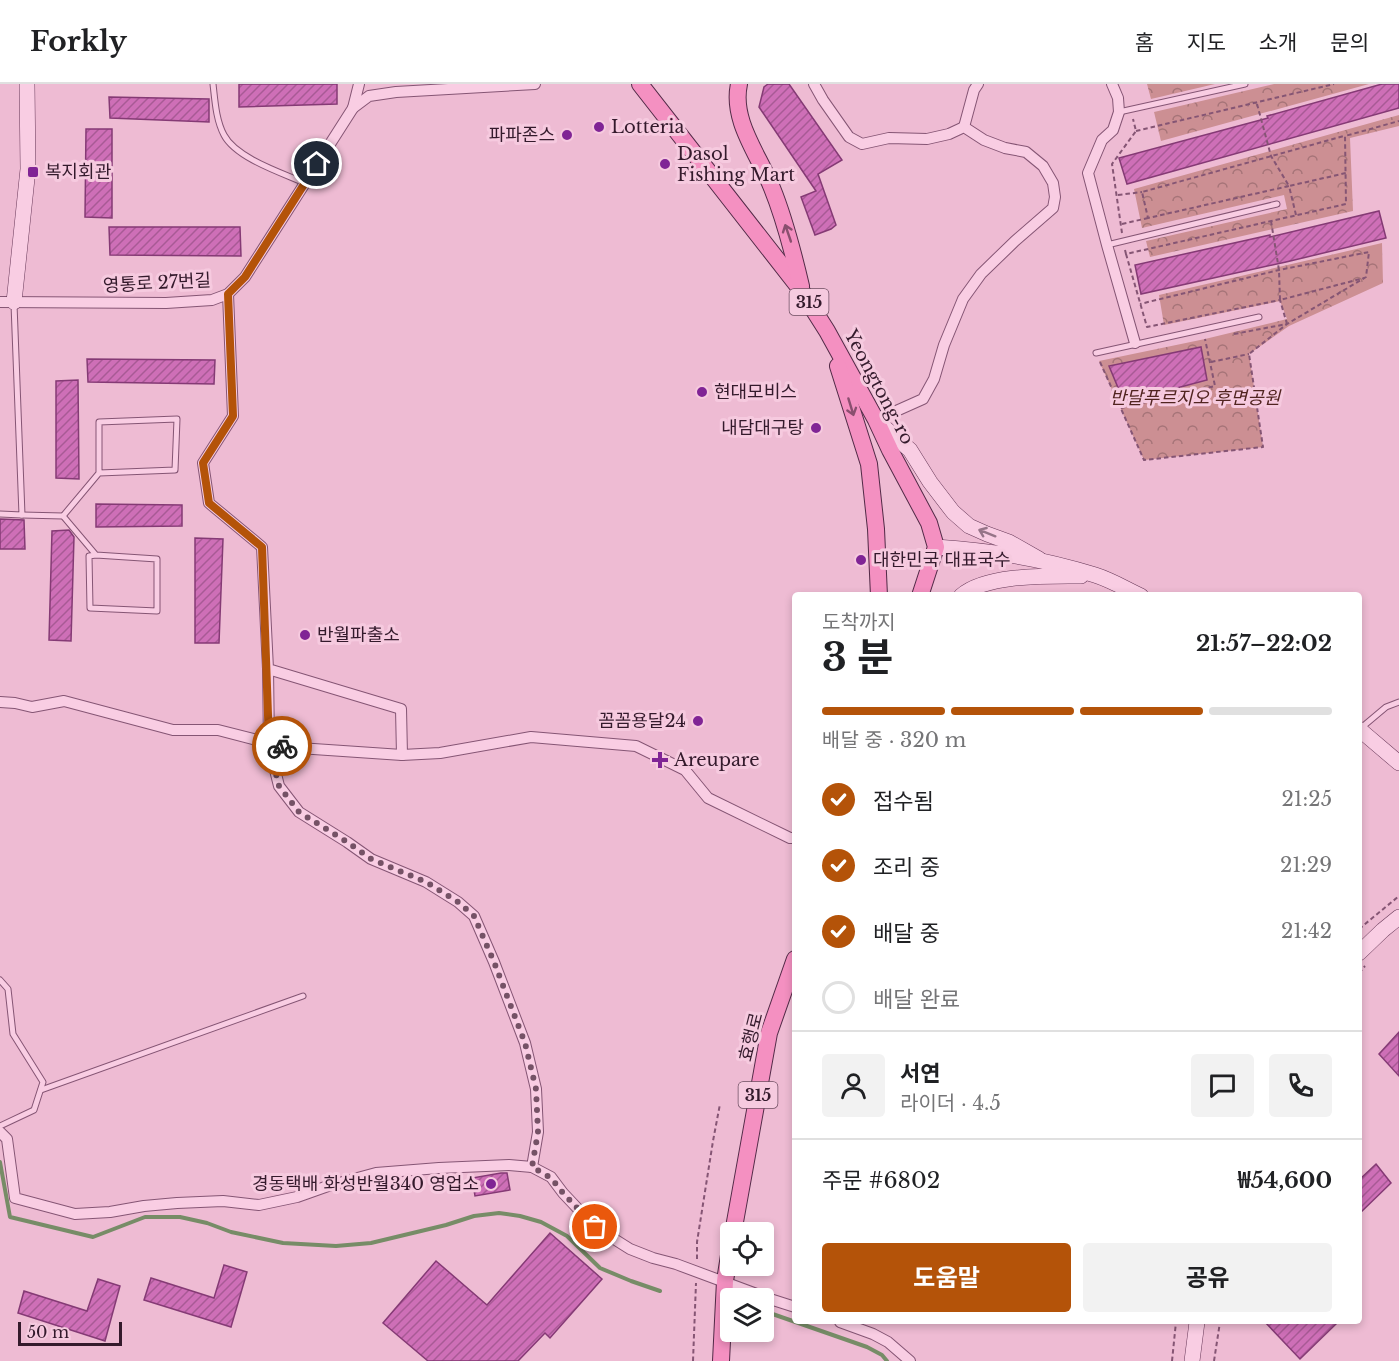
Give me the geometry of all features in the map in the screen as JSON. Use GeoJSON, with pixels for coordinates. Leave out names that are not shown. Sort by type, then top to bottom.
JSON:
{"type":"FeatureCollection","features":[{"type":"Feature","properties":{"kind":"main road"},"geometry":{"type":"LineString","coordinates":[[7,302],[28,169],[27,84]]}},
{"type":"Feature","properties":{"kind":"main road","name":"Yeongtong-ro"},"geometry":{"type":"LineString","coordinates":[[640,84],[801,290],[827,331],[876,420],[929,523],[936,547]]}},
{"type":"Feature","properties":{"kind":"main road"},"geometry":{"type":"LineString","coordinates":[[739,84],[737,95],[743,126],[772,187],[791,242],[801,290]]}},
{"type":"Feature","properties":{"kind":"main road","name":"315"},"geometry":{"type":"LineString","coordinates":[[827,331],[868,464],[876,529],[879,592]]}},
{"type":"Feature","properties":{"kind":"main road"},"geometry":{"type":"LineString","coordinates":[[876,420],[910,450],[930,482],[953,512],[969,526],[1009,542],[1039,559]]}},
{"type":"Feature","properties":{"kind":"main road"},"geometry":{"type":"LineString","coordinates":[[921,592],[936,547],[987,551],[1039,559],[1097,576],[1132,592]]}},
{"type":"Feature","properties":{"kind":"main road"},"geometry":{"type":"LineString","coordinates":[[966,592],[1003,579],[1037,576],[1097,576]]}},
{"type":"Feature","properties":{"kind":"main road"},"geometry":{"type":"LineString","coordinates":[[1362,732],[1399,763]]}},
{"type":"Feature","properties":{"kind":"main road"},"geometry":{"type":"LineString","coordinates":[[1362,950],[1399,917]]}},
{"type":"Feature","properties":{"kind":"main road","name":"효행로"},"geometry":{"type":"LineString","coordinates":[[736,1222],[769,1033],[792,968]]}},
{"type":"Feature","properties":{"kind":"main road"},"geometry":{"type":"LineString","coordinates":[[722,1361],[726,1276]]}},
{"type":"Feature","properties":{"kind":"main road"},"geometry":{"type":"LineString","coordinates":[[1192,1361],[1197,1324]]}},
{"type":"Feature","properties":{"kind":"street"},"geometry":{"type":"LineString","coordinates":[[360,84],[369,96]]}},
{"type":"Feature","properties":{"kind":"street"},"geometry":{"type":"LineString","coordinates":[[353,108],[360,84]]}},
{"type":"Feature","properties":{"kind":"street","name":"영통로 27번길"},"geometry":{"type":"LineString","coordinates":[[7,302],[166,303],[212,300],[228,294],[245,277],[353,108],[369,96],[396,92],[535,84]]}},
{"type":"Feature","properties":{"kind":"street"},"geometry":{"type":"LineString","coordinates":[[814,84],[849,137],[862,144],[889,138],[927,139],[949,134],[964,127],[974,90],[978,84]]}},
{"type":"Feature","properties":{"kind":"street"},"geometry":{"type":"LineString","coordinates":[[1112,84],[1125,111],[1113,130],[1102,141],[1088,173],[1135,343]]}},
{"type":"Feature","properties":{"kind":"street"},"geometry":{"type":"LineString","coordinates":[[876,420],[923,399],[934,379],[944,345],[963,299],[981,274],[1053,208],[1053,183],[1043,166],[1026,152],[1005,148],[984,140],[964,127]]}},
{"type":"Feature","properties":{"kind":"street"},"geometry":{"type":"LineString","coordinates":[[228,294],[233,416],[203,463],[209,503],[262,547],[269,743]]}},
{"type":"Feature","properties":{"kind":"street"},"geometry":{"type":"LineString","coordinates":[[268,669],[401,709],[402,755]]}},
{"type":"Feature","properties":{"kind":"street"},"geometry":{"type":"LineString","coordinates":[[0,702],[32,707],[64,700],[173,730],[218,730],[284,747],[402,755],[440,753],[531,737],[636,746],[686,770],[708,798],[792,837]]}},
{"type":"Feature","properties":{"kind":"street"},"geometry":{"type":"LineString","coordinates":[[284,747],[275,770],[279,786],[299,812],[371,859],[426,882],[458,902],[474,916],[525,1043],[536,1089],[538,1132],[532,1167]]}},
{"type":"Feature","properties":{"kind":"street"},"geometry":{"type":"LineString","coordinates":[[0,1132],[7,1139],[15,1198],[75,1214],[189,1202],[223,1201],[259,1205],[297,1197],[376,1173],[509,1165],[532,1167],[551,1178],[595,1227],[630,1249],[792,1306]]}},
{"type":"Feature","properties":{"kind":"street"},"geometry":{"type":"LineString","coordinates":[[846,1324],[888,1342],[910,1361]]}},
{"type":"Feature","properties":{"kind":"lane"},"geometry":{"type":"LineString","coordinates":[[213,84],[217,116],[224,136],[243,154],[305,183]]}},
{"type":"Feature","properties":{"kind":"lane"},"geometry":{"type":"LineString","coordinates":[[1125,111],[1245,84]]}},
{"type":"Feature","properties":{"kind":"lane"},"geometry":{"type":"LineString","coordinates":[[1107,245],[1277,204]]}},
{"type":"Feature","properties":{"kind":"lane"},"geometry":{"type":"LineString","coordinates":[[7,302],[22,515]]}},
{"type":"Feature","properties":{"kind":"lane"},"geometry":{"type":"LineString","coordinates":[[1096,353],[1259,317]]}},
{"type":"Feature","properties":{"kind":"lane"},"geometry":{"type":"LineString","coordinates":[[63,516],[99,472],[99,422],[177,419],[175,470],[99,472]]}},
{"type":"Feature","properties":{"kind":"lane"},"geometry":{"type":"LineString","coordinates":[[0,514],[63,516],[96,555],[157,559],[157,610],[90,608],[88,556],[96,555]]}},
{"type":"Feature","properties":{"kind":"lane"},"geometry":{"type":"LineString","coordinates":[[1362,727],[1386,707],[1399,702]]}},
{"type":"Feature","properties":{"kind":"lane"},"geometry":{"type":"LineString","coordinates":[[0,980],[8,989],[13,1034],[43,1082],[34,1110],[0,1126]]}},
{"type":"Feature","properties":{"kind":"lane"},"geometry":{"type":"LineString","coordinates":[[41,1090],[303,996]]}},
{"type":"Feature","properties":{"kind":"path"},"geometry":{"type":"LineString","coordinates":[[1334,84],[1136,131],[1112,164],[1121,224],[1126,254],[1147,327],[1280,300],[1366,277]]}},
{"type":"Feature","properties":{"kind":"path"},"geometry":{"type":"LineString","coordinates":[[1257,102],[1271,156],[1289,186],[1296,215]]}},
{"type":"Feature","properties":{"kind":"path"},"geometry":{"type":"LineString","coordinates":[[1125,111],[1136,131]]}},
{"type":"Feature","properties":{"kind":"path"},"geometry":{"type":"LineString","coordinates":[[1117,196],[1142,192],[1271,156],[1399,121],[1345,136],[1346,204],[1126,254]]}},
{"type":"Feature","properties":{"kind":"path"},"geometry":{"type":"LineString","coordinates":[[1121,224],[1346,173]]}},
{"type":"Feature","properties":{"kind":"path"},"geometry":{"type":"LineString","coordinates":[[1142,192],[1148,218]]}},
{"type":"Feature","properties":{"kind":"path"},"geometry":{"type":"LineString","coordinates":[[1271,221],[1279,270],[1280,300],[1287,324]]}},
{"type":"Feature","properties":{"kind":"path"},"geometry":{"type":"LineString","coordinates":[[1140,304],[1279,270],[1369,252],[1366,277]]}},
{"type":"Feature","properties":{"kind":"path"},"geometry":{"type":"LineString","coordinates":[[1210,362],[1249,354],[1287,324],[1366,277]]}},
{"type":"Feature","properties":{"kind":"path"},"geometry":{"type":"LineString","coordinates":[[1228,335],[1287,324]]}},
{"type":"Feature","properties":{"kind":"path"},"geometry":{"type":"LineString","coordinates":[[1120,408],[1215,386],[1205,339]]}},
{"type":"Feature","properties":{"kind":"path"},"geometry":{"type":"LineString","coordinates":[[1100,361],[1144,460],[1263,447],[1249,354]]}},
{"type":"Feature","properties":{"kind":"path"},"geometry":{"type":"LineString","coordinates":[[1362,927],[1399,896]]}},
{"type":"Feature","properties":{"kind":"path"},"geometry":{"type":"LineString","coordinates":[[693,1361],[697,1242],[720,1104]]}},
{"type":"Feature","properties":{"kind":"path"},"geometry":{"type":"LineString","coordinates":[[1172,1361],[1176,1324]]}},
{"type":"Feature","properties":{"kind":"path"},"geometry":{"type":"LineString","coordinates":[[1214,1361],[1220,1324]]}},
{"type":"Feature","properties":{"kind":"green space"},"geometry":{"type":"Polygon","coordinates":[[[1147,84],[1215,84],[1151,99],[1147,84]]]}},
{"type":"Feature","properties":{"kind":"green space"},"geometry":{"type":"Polygon","coordinates":[[[1274,84],[1369,84],[1161,141],[1154,112],[1274,84]]]}},
{"type":"Feature","properties":{"kind":"green space"},"geometry":{"type":"Polygon","coordinates":[[[1399,115],[1399,126],[1350,138],[1353,211],[1150,257],[1146,241],[1287,209],[1284,195],[1142,228],[1134,189],[1399,115]]]}},
{"type":"Feature","properties":{"kind":"green space","name":"반달푸르지오 후면공원"},"geometry":{"type":"Polygon","coordinates":[[[1382,243],[1383,283],[1289,326],[1249,354],[1263,447],[1144,460],[1099,361],[1287,319],[1280,301],[1164,325],[1159,295],[1382,243]]]}},
{"type":"Feature","properties":{"kind":"building"},"geometry":{"type":"Polygon","coordinates":[[[239,84],[337,84],[337,104],[239,107],[239,84]]]}},
{"type":"Feature","properties":{"kind":"building"},"geometry":{"type":"Polygon","coordinates":[[[768,84],[789,84],[842,160],[818,174],[836,225],[815,235],[801,197],[816,191],[759,107],[764,87],[768,84]]]}},
{"type":"Feature","properties":{"kind":"building"},"geometry":{"type":"Polygon","coordinates":[[[1382,84],[1399,84],[1399,108],[1127,184],[1119,158],[1268,118],[1267,116],[1382,84]]]}},
{"type":"Feature","properties":{"kind":"building"},"geometry":{"type":"Polygon","coordinates":[[[109,97],[209,99],[209,122],[110,118],[109,97]]]}},
{"type":"Feature","properties":{"kind":"building"},"geometry":{"type":"Polygon","coordinates":[[[86,129],[112,129],[112,218],[85,217],[86,129]]]}},
{"type":"Feature","properties":{"kind":"building"},"geometry":{"type":"Polygon","coordinates":[[[1379,211],[1386,238],[1141,294],[1135,265],[1270,235],[1270,237],[1379,211]]]}},
{"type":"Feature","properties":{"kind":"building"},"geometry":{"type":"Polygon","coordinates":[[[109,227],[240,227],[241,256],[110,255],[109,227]]]}},
{"type":"Feature","properties":{"kind":"building"},"geometry":{"type":"Polygon","coordinates":[[[1201,347],[1207,380],[1124,402],[1109,366],[1201,347]]]}},
{"type":"Feature","properties":{"kind":"building"},"geometry":{"type":"Polygon","coordinates":[[[87,359],[215,360],[214,384],[88,382],[87,359]]]}},
{"type":"Feature","properties":{"kind":"building"},"geometry":{"type":"Polygon","coordinates":[[[78,380],[79,479],[56,478],[56,381],[78,380]]]}},
{"type":"Feature","properties":{"kind":"building"},"geometry":{"type":"Polygon","coordinates":[[[96,504],[182,505],[182,526],[96,527],[96,504]]]}},
{"type":"Feature","properties":{"kind":"building"},"geometry":{"type":"Polygon","coordinates":[[[0,519],[24,520],[25,549],[0,549],[0,519]]]}},
{"type":"Feature","properties":{"kind":"building"},"geometry":{"type":"Polygon","coordinates":[[[69,530],[74,537],[71,641],[49,640],[52,531],[69,530]]]}},
{"type":"Feature","properties":{"kind":"building"},"geometry":{"type":"Polygon","coordinates":[[[195,538],[223,539],[219,643],[195,643],[195,538]]]}},
{"type":"Feature","properties":{"kind":"building"},"geometry":{"type":"Polygon","coordinates":[[[1399,1032],[1399,1076],[1379,1054],[1399,1032]]]}},
{"type":"Feature","properties":{"kind":"building"},"geometry":{"type":"Polygon","coordinates":[[[1376,1164],[1391,1183],[1362,1211],[1362,1177],[1376,1164]]]}},
{"type":"Feature","properties":{"kind":"building","name":"경동택배 화성반월340 영업소"},"geometry":{"type":"Polygon","coordinates":[[[507,1173],[510,1190],[475,1196],[472,1178],[507,1173]]]}},
{"type":"Feature","properties":{"kind":"building"},"geometry":{"type":"Polygon","coordinates":[[[550,1233],[602,1279],[550,1338],[545,1333],[518,1361],[428,1361],[383,1323],[436,1261],[487,1305],[550,1233]]]}},
{"type":"Feature","properties":{"kind":"building"},"geometry":{"type":"Polygon","coordinates":[[[224,1265],[247,1272],[231,1327],[144,1300],[151,1278],[214,1298],[224,1265]]]}},
{"type":"Feature","properties":{"kind":"building"},"geometry":{"type":"Polygon","coordinates":[[[98,1279],[120,1286],[105,1341],[18,1313],[24,1291],[87,1311],[98,1279]]]}},
{"type":"Feature","properties":{"kind":"building"},"geometry":{"type":"Polygon","coordinates":[[[1267,1324],[1336,1324],[1300,1359],[1267,1324]]]}},
{"type":"Feature","properties":{"kind":"waterway"},"geometry":{"type":"LineString","coordinates":[[0,1162],[10,1217],[93,1237],[145,1217],[180,1217],[207,1223],[231,1232],[283,1243],[336,1246],[371,1243],[474,1216],[499,1213],[541,1222],[567,1236],[600,1268],[660,1291]]}},
{"type":"Feature","properties":{"kind":"waterway"},"geometry":{"type":"LineString","coordinates":[[774,1314],[792,1321]]}},
{"type":"Feature","properties":{"kind":"waterway"},"geometry":{"type":"LineString","coordinates":[[801,1324],[867,1347],[882,1355],[887,1361]]}},
{"type":"Feature","properties":{"kind":"way so far"},"geometry":{"type":"LineString","coordinates":[[282,746],[284,747],[275,770],[279,786],[299,812],[371,859],[426,882],[458,902],[474,916],[525,1043],[536,1089],[538,1132],[532,1167],[551,1178],[595,1227]]}},
{"type":"Feature","properties":{"kind":"place","name":"Lotteria"},"geometry":{"type":"Point","coordinates":[599,127]}},
{"type":"Feature","properties":{"kind":"place","name":"파파존스"},"geometry":{"type":"Point","coordinates":[567,135]}},
{"type":"Feature","properties":{"kind":"place","name":"Dasol Fishing Mart"},"geometry":{"type":"Point","coordinates":[665,164]}},
{"type":"Feature","properties":{"kind":"place","name":"복지회관"},"geometry":{"type":"Point","coordinates":[33,172]}},
{"type":"Feature","properties":{"kind":"place","name":"현대모비스"},"geometry":{"type":"Point","coordinates":[702,392]}},
{"type":"Feature","properties":{"kind":"place","name":"내담대구탕"},"geometry":{"type":"Point","coordinates":[816,428]}},
{"type":"Feature","properties":{"kind":"place","name":"대한민국 대표국수"},"geometry":{"type":"Point","coordinates":[861,560]}},
{"type":"Feature","properties":{"kind":"place","name":"반월파출소"},"geometry":{"type":"Point","coordinates":[305,635]}},
{"type":"Feature","properties":{"kind":"place","name":"꼼꼼용달24"},"geometry":{"type":"Point","coordinates":[698,721]}},
{"type":"Feature","properties":{"kind":"place","name":"Areupare"},"geometry":{"type":"Point","coordinates":[660,760]}},
{"type":"Feature","properties":{"kind":"place","name":"경동택배 화성반월340 영업소"},"geometry":{"type":"Point","coordinates":[491,1184]}},
{"type":"Feature","properties":{"kind":"route"},"geometry":{"type":"LineString","coordinates":[[282,746],[269,743],[262,547],[209,503],[203,463],[233,416],[228,294],[245,277],[317,164]]}}]}
